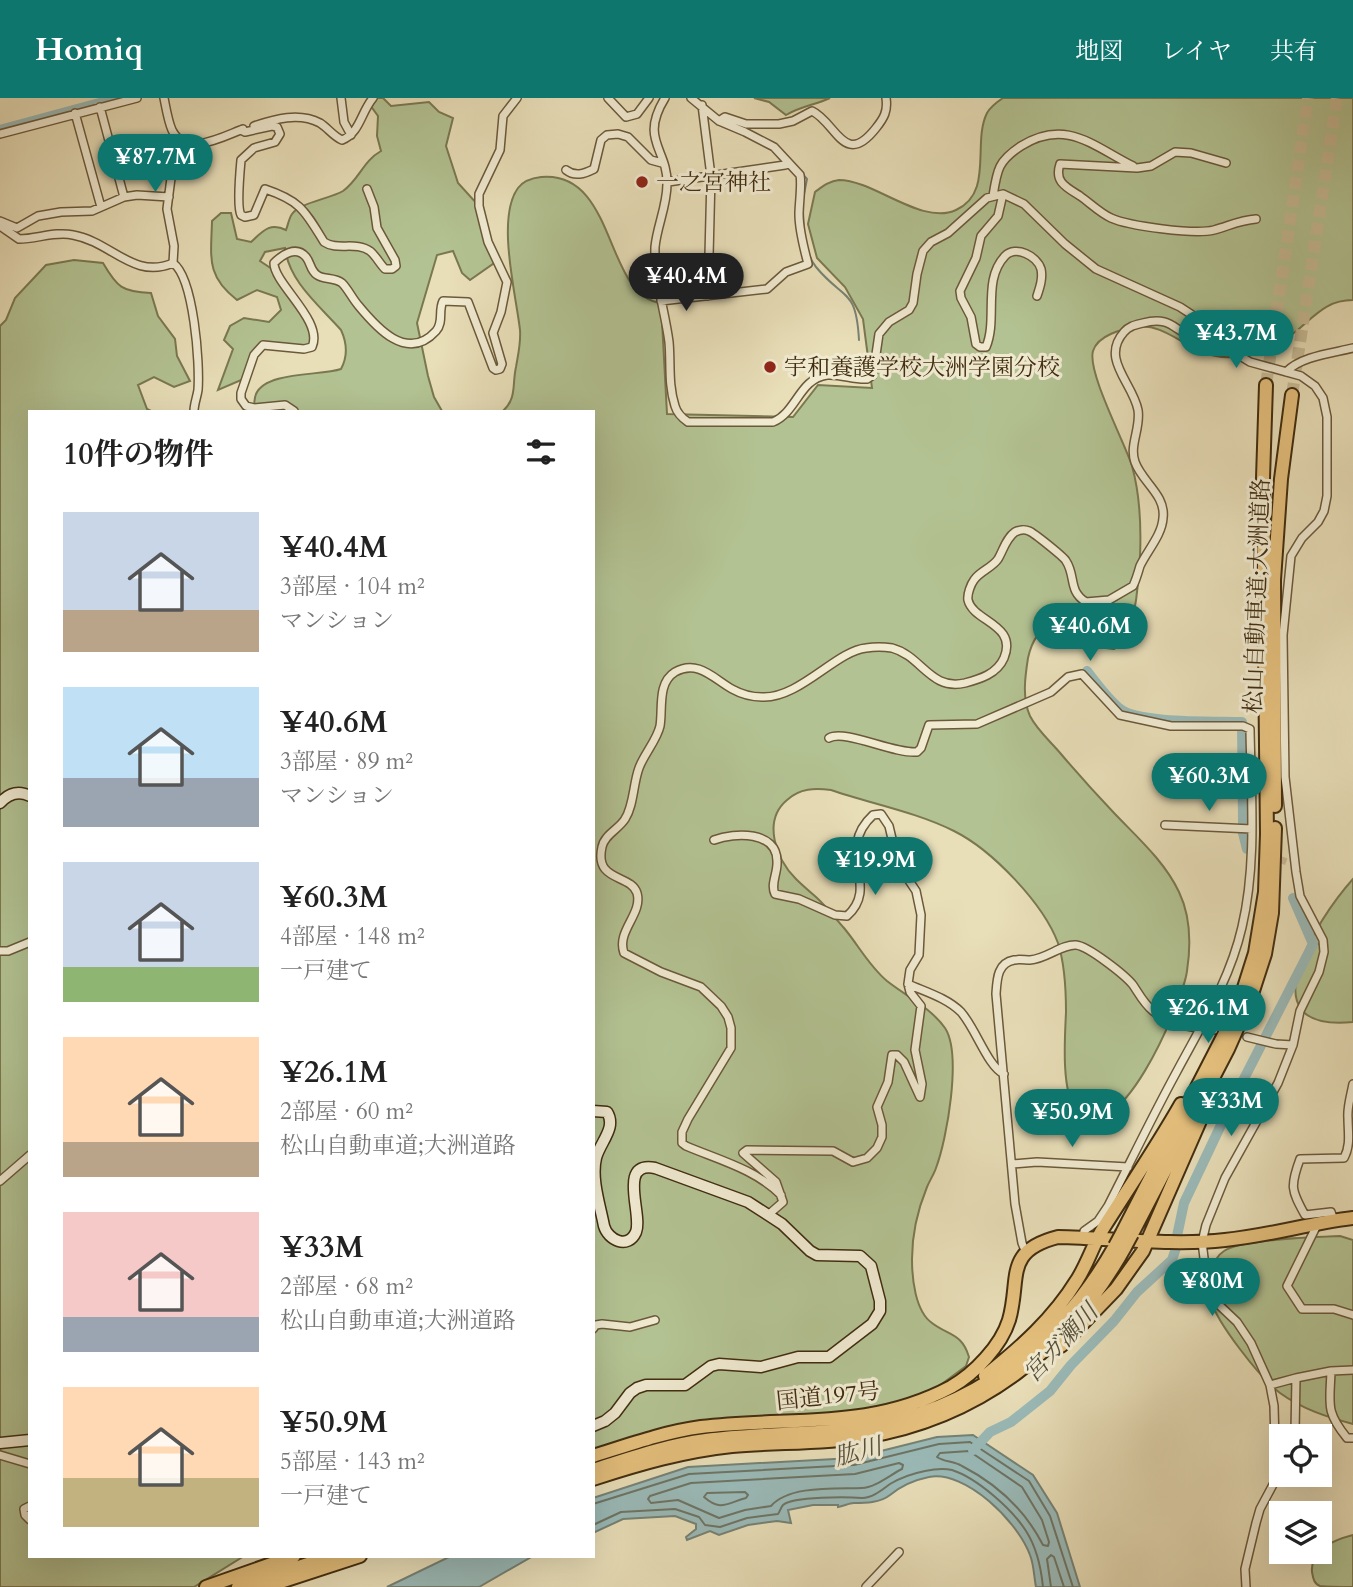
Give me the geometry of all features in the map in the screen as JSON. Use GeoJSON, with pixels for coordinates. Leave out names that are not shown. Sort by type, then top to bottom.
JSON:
{"type":"FeatureCollection","features":[{"type":"Feature","properties":{"kind":"highway","name":"松山自動車道;大洲道路"},"geometry":{"type":"LineString","coordinates":[[1127,1234],[1229,1025],[1251,967],[1264,913],[1266,863],[1263,504],[1266,384]]}},
{"type":"Feature","properties":{"kind":"highway","name":"松山自動車道;大洲道路"},"geometry":{"type":"LineString","coordinates":[[595,1478],[663,1458],[706,1449],[830,1441],[888,1432],[920,1423],[978,1398],[1027,1366],[1066,1331],[1098,1293],[1120,1247],[1228,1049],[1251,997],[1269,933],[1274,893],[1274,580],[1281,479],[1292,395]]}},
{"type":"Feature","properties":{"kind":"highway"},"geometry":{"type":"LineString","coordinates":[[936,1408],[975,1384],[1023,1346],[1079,1278],[1097,1238],[1159,1143],[1251,967]]}},
{"type":"Feature","properties":{"kind":"highway"},"geometry":{"type":"LineString","coordinates":[[978,1398],[1022,1376],[1071,1338],[1128,1275],[1150,1240],[1251,997]]}},
{"type":"Feature","properties":{"kind":"highway"},"geometry":{"type":"LineString","coordinates":[[1026,1253],[1033,1246],[1058,1237],[1202,1242],[1353,1218]]}},
{"type":"Feature","properties":{"kind":"highway","name":"松山自動車道;大洲道路"},"geometry":{"type":"LineString","coordinates":[[595,1469],[647,1453],[704,1440],[860,1428],[888,1423],[936,1408],[1002,1373],[1044,1339],[1076,1307],[1120,1247]]}},
{"type":"Feature","properties":{"kind":"highway","name":"国道197号"},"geometry":{"type":"LineString","coordinates":[[595,1455],[699,1427],[845,1419],[890,1411],[924,1401],[955,1384],[976,1367],[999,1340],[1010,1317],[1014,1276],[1026,1253]]}},
{"type":"Feature","properties":{"kind":"highway"},"geometry":{"type":"LineString","coordinates":[[206,1587],[288,1558]]}},
{"type":"Feature","properties":{"kind":"highway"},"geometry":{"type":"LineString","coordinates":[[239,1587],[326,1558]]}},
{"type":"Feature","properties":{"kind":"highway"},"geometry":{"type":"LineString","coordinates":[[265,1587],[354,1558]]}},
{"type":"Feature","properties":{"kind":"street"},"geometry":{"type":"LineString","coordinates":[[0,134],[136,98]]}},
{"type":"Feature","properties":{"kind":"street"},"geometry":{"type":"LineString","coordinates":[[164,98],[176,136],[202,145],[272,120],[301,118],[318,122],[342,140],[351,135],[373,98]]}},
{"type":"Feature","properties":{"kind":"street"},"geometry":{"type":"LineString","coordinates":[[341,98],[344,122],[351,135]]}},
{"type":"Feature","properties":{"kind":"street"},"geometry":{"type":"LineString","coordinates":[[293,410],[285,404],[254,408],[246,406],[241,399],[254,355],[260,347],[269,344],[304,349],[312,347],[314,342],[315,337],[300,307],[275,271],[274,263],[280,256],[290,252],[299,251],[321,277],[343,284],[385,335],[400,343],[414,343],[434,333],[440,322],[440,305],[443,301],[468,302],[493,368],[500,369],[502,364],[493,333],[501,312],[507,282],[488,242],[479,194],[500,150],[503,116],[517,98]]}},
{"type":"Feature","properties":{"kind":"street"},"geometry":{"type":"LineString","coordinates":[[608,98],[622,114],[631,117],[637,114],[649,98]]}},
{"type":"Feature","properties":{"kind":"street"},"geometry":{"type":"LineString","coordinates":[[665,98],[654,130],[655,143],[668,182],[655,252],[669,345],[669,373],[676,408],[688,422],[773,422],[788,412],[806,385],[817,378],[842,375],[867,379],[873,375],[879,334],[889,322],[909,310],[913,303],[923,251],[930,242],[948,233],[987,198],[1003,194],[1024,204],[1065,244],[1096,269],[1180,307],[1211,329],[1227,348],[1250,362],[1301,376],[1315,386],[1323,398],[1327,417],[1324,511],[1318,522],[1296,545],[1291,556],[1283,635],[1284,777],[1296,872],[1300,896],[1323,940],[1324,951],[1319,972],[1300,1011],[1293,1045],[1268,1103],[1225,1178],[1206,1225],[1202,1242],[1205,1251],[1198,1278],[1198,1287],[1203,1294],[1237,1322],[1251,1343],[1270,1385],[1276,1424]]}},
{"type":"Feature","properties":{"kind":"street"},"geometry":{"type":"LineString","coordinates":[[661,301],[767,289],[786,272],[808,264],[799,218],[801,181],[789,163],[774,147],[721,120],[691,98]]}},
{"type":"Feature","properties":{"kind":"street"},"geometry":{"type":"LineString","coordinates":[[721,120],[754,125],[779,124],[793,121],[812,111],[819,114],[840,139],[847,144],[854,144],[872,134],[883,120],[886,98]]}},
{"type":"Feature","properties":{"kind":"street"},"geometry":{"type":"LineString","coordinates":[[702,105],[711,176],[708,296]]}},
{"type":"Feature","properties":{"kind":"street"},"geometry":{"type":"LineString","coordinates":[[100,107],[124,197]]}},
{"type":"Feature","properties":{"kind":"street"},"geometry":{"type":"LineString","coordinates":[[75,114],[102,207]]}},
{"type":"Feature","properties":{"kind":"street"},"geometry":{"type":"LineString","coordinates":[[241,130],[245,132],[272,126],[277,127],[280,134],[275,142],[254,148],[241,160],[238,209],[241,215],[254,215],[265,189],[301,206],[324,242],[330,246],[354,245],[363,248],[371,252],[385,270],[392,269],[396,266],[395,260],[377,228],[374,207],[367,189]]}},
{"type":"Feature","properties":{"kind":"street"},"geometry":{"type":"LineString","coordinates":[[993,196],[994,182],[1002,162],[1028,142],[1052,133],[1087,141],[1137,168]]}},
{"type":"Feature","properties":{"kind":"street"},"geometry":{"type":"LineString","coordinates":[[566,170],[572,174],[594,169],[601,140],[607,135],[618,134],[628,137],[651,160],[663,163]]}},
{"type":"Feature","properties":{"kind":"street"},"geometry":{"type":"LineString","coordinates":[[176,136],[170,152],[167,209],[174,246],[173,263],[184,278],[194,321],[198,381],[194,410]]}},
{"type":"Feature","properties":{"kind":"street"},"geometry":{"type":"LineString","coordinates":[[1226,163],[1191,153],[1175,152],[1150,166],[1137,168],[1060,164],[1057,173],[1060,183],[1111,218],[1121,221],[1183,232],[1212,231],[1242,220],[1256,219]]}},
{"type":"Feature","properties":{"kind":"street"},"geometry":{"type":"LineString","coordinates":[[668,182],[789,163]]}},
{"type":"Feature","properties":{"kind":"street"},"geometry":{"type":"LineString","coordinates":[[1003,194],[998,216],[981,236],[976,258],[960,291],[971,317],[976,344],[986,347],[990,338],[991,291],[1005,255],[1022,252],[1038,263],[1042,271],[1037,296]]}},
{"type":"Feature","properties":{"kind":"street"},"geometry":{"type":"LineString","coordinates":[[0,224],[17,228],[33,218],[47,214],[87,212],[124,197],[169,197]]}},
{"type":"Feature","properties":{"kind":"street"},"geometry":{"type":"LineString","coordinates":[[0,224],[19,239],[60,233],[82,237],[109,248],[144,269],[173,263]]}},
{"type":"Feature","properties":{"kind":"street"},"geometry":{"type":"LineString","coordinates":[[782,1195],[745,1170],[682,1143],[682,1132],[688,1119],[731,1048],[728,1017],[701,986],[661,972],[624,953],[624,934],[637,906],[637,892],[604,869],[601,861],[605,838],[618,828],[629,810],[639,767],[660,727],[664,688],[675,673],[705,669],[732,690],[745,695],[775,697],[811,679],[845,656],[864,648],[892,648],[902,652],[946,685],[957,685],[989,675],[1005,656],[1005,639],[994,625],[971,606],[969,592],[973,581],[998,559],[1011,535],[1018,530],[1028,530],[1066,560],[1076,596],[1086,602],[1109,600],[1133,586],[1163,519],[1160,500],[1134,460],[1138,409],[1115,359],[1115,347],[1125,331],[1151,321],[1173,324],[1196,337],[1211,329]]}},
{"type":"Feature","properties":{"kind":"street"},"geometry":{"type":"LineString","coordinates":[[1286,372],[1301,362],[1353,348]]}},
{"type":"Feature","properties":{"kind":"street"},"geometry":{"type":"LineString","coordinates":[[830,738],[846,735],[877,746],[917,752],[929,725],[977,724],[1051,692],[1068,677],[1082,674],[1120,715],[1171,726],[1250,729],[1252,848],[1242,927],[1231,963],[1201,1029],[1161,1100],[1108,1206],[1098,1221],[1084,1231],[1083,1237]]}},
{"type":"Feature","properties":{"kind":"street"},"geometry":{"type":"LineString","coordinates":[[0,803],[6,796],[14,793],[28,796]]}},
{"type":"Feature","properties":{"kind":"street"},"geometry":{"type":"LineString","coordinates":[[714,840],[724,836],[758,837],[771,845],[778,859],[773,885],[775,894],[799,899],[835,915],[847,916],[856,908],[860,897],[856,844],[860,831],[873,815],[881,814],[889,826],[898,863],[916,891],[921,915],[919,955],[910,970],[908,984],[910,992],[922,1006],[915,1051],[922,1084],[920,1097],[904,1062],[897,1055],[892,1055],[888,1082],[877,1107],[882,1137],[877,1148],[867,1158],[853,1162],[833,1151],[747,1150],[743,1153],[776,1182],[782,1195],[783,1202],[768,1215]]}},
{"type":"Feature","properties":{"kind":"street"},"geometry":{"type":"LineString","coordinates":[[1165,825],[1252,829]]}},
{"type":"Feature","properties":{"kind":"street"},"geometry":{"type":"LineString","coordinates":[[1252,848],[1260,852]]}},
{"type":"Feature","properties":{"kind":"street"},"geometry":{"type":"LineString","coordinates":[[1287,862],[1296,872]]}},
{"type":"Feature","properties":{"kind":"street"},"geometry":{"type":"LineString","coordinates":[[0,951],[8,951],[28,943]]}},
{"type":"Feature","properties":{"kind":"street"},"geometry":{"type":"LineString","coordinates":[[1026,1253],[1015,1204],[996,994],[997,976],[1002,966],[1010,961],[1039,959],[1066,946],[1084,947],[1126,978],[1153,1011],[1173,1023],[1214,1030]]}},
{"type":"Feature","properties":{"kind":"street"},"geometry":{"type":"LineString","coordinates":[[908,984],[950,1002],[960,1011],[981,1041],[991,1064],[1004,1074]]}},
{"type":"Feature","properties":{"kind":"street"},"geometry":{"type":"LineString","coordinates":[[1247,1037],[1293,1045]]}},
{"type":"Feature","properties":{"kind":"street"},"geometry":{"type":"LineString","coordinates":[[1334,1220],[1331,1212],[1305,1215],[1292,1192],[1293,1178],[1300,1159],[1344,1158],[1348,1143],[1347,1116],[1353,1084]]}},
{"type":"Feature","properties":{"kind":"street"},"geometry":{"type":"LineString","coordinates":[[595,1111],[607,1112],[612,1119],[595,1164],[604,1226],[611,1239],[618,1242],[628,1241],[635,1234],[638,1224],[634,1180],[637,1173],[649,1167],[736,1197],[782,1224],[817,1255],[860,1256],[871,1266],[880,1301],[877,1318],[829,1357],[798,1357],[761,1367],[719,1364],[711,1366],[685,1385],[646,1385],[637,1388],[606,1421],[595,1425]]}},
{"type":"Feature","properties":{"kind":"street"},"geometry":{"type":"LineString","coordinates":[[0,1181],[28,1157]]}},
{"type":"Feature","properties":{"kind":"street"},"geometry":{"type":"LineString","coordinates":[[1013,1164],[1037,1162],[1128,1167]]}},
{"type":"Feature","properties":{"kind":"street"},"geometry":{"type":"LineString","coordinates":[[1318,1222],[1287,1286],[1302,1309],[1334,1309],[1353,1315]]}},
{"type":"Feature","properties":{"kind":"street"},"geometry":{"type":"LineString","coordinates":[[595,1326],[602,1324],[630,1327],[655,1320]]}},
{"type":"Feature","properties":{"kind":"street"},"geometry":{"type":"LineString","coordinates":[[1270,1385],[1331,1371],[1353,1370]]}},
{"type":"Feature","properties":{"kind":"street"},"geometry":{"type":"LineString","coordinates":[[1331,1371],[1330,1412],[1333,1421],[1346,1438],[1353,1438]]}},
{"type":"Feature","properties":{"kind":"street"},"geometry":{"type":"LineString","coordinates":[[1295,1424],[1296,1378]]}},
{"type":"Feature","properties":{"kind":"street"},"geometry":{"type":"LineString","coordinates":[[0,1443],[28,1440]]}},
{"type":"Feature","properties":{"kind":"street"},"geometry":{"type":"LineString","coordinates":[[0,1455],[28,1463]]}},
{"type":"Feature","properties":{"kind":"street"},"geometry":{"type":"LineString","coordinates":[[1246,1587],[1245,1569],[1256,1523],[1272,1487]]}},
{"type":"Feature","properties":{"kind":"street"},"geometry":{"type":"LineString","coordinates":[[866,1587],[899,1552]]}},
{"type":"Feature","properties":{"kind":"green space"},"geometry":{"type":"Polygon","coordinates":[[[376,98],[383,98],[391,106],[429,102],[439,112],[453,118],[446,146],[458,183],[479,206],[497,261],[470,280],[462,273],[453,251],[437,255],[417,323],[428,376],[434,397],[441,410],[254,410],[256,394],[271,381],[341,369],[346,354],[345,340],[341,330],[299,283],[292,272],[285,248],[265,252],[260,261],[275,271],[311,326],[312,347],[263,345],[246,378],[218,390],[233,349],[224,340],[230,326],[244,318],[269,322],[281,310],[277,297],[257,290],[237,300],[220,283],[212,265],[212,221],[221,213],[231,213],[237,239],[251,242],[271,227],[286,230],[296,210],[343,191],[381,151],[377,136],[378,116],[370,105],[376,98]]]}},
{"type":"Feature","properties":{"kind":"green space"},"geometry":{"type":"Polygon","coordinates":[[[754,98],[830,98],[786,115],[769,102],[754,98]]]}},
{"type":"Feature","properties":{"kind":"green space"},"geometry":{"type":"Polygon","coordinates":[[[1003,98],[1353,98],[1353,300],[1328,306],[1283,339],[1231,357],[1205,353],[1149,327],[1124,329],[1111,334],[1096,345],[1093,361],[1096,375],[1132,466],[1139,507],[1139,577],[1128,640],[1114,649],[1106,648],[1082,635],[1052,625],[1042,630],[1036,638],[1028,658],[1025,695],[1027,709],[1033,721],[1094,792],[1150,851],[1179,892],[1186,911],[1189,941],[1183,988],[1161,1042],[1145,1071],[1127,1096],[1109,1113],[1091,1118],[1075,1107],[1068,1088],[1065,1062],[1065,986],[1058,943],[1041,911],[1015,879],[969,840],[925,819],[831,790],[808,790],[792,796],[779,809],[774,829],[778,851],[789,871],[830,912],[887,981],[933,1014],[945,1028],[950,1040],[953,1076],[948,1118],[940,1155],[918,1213],[912,1267],[918,1302],[926,1318],[959,1339],[969,1357],[966,1366],[915,1401],[826,1424],[750,1430],[696,1430],[595,1455],[595,410],[504,410],[512,396],[520,340],[509,257],[508,218],[512,201],[523,183],[541,177],[566,180],[584,193],[597,212],[629,280],[643,296],[661,303],[667,414],[793,417],[818,385],[872,388],[863,319],[845,287],[817,258],[808,224],[815,192],[839,180],[867,187],[928,212],[956,210],[968,202],[975,192],[979,180],[983,125],[994,104],[1003,98]]]}},
{"type":"Feature","properties":{"kind":"green space"},"geometry":{"type":"Polygon","coordinates":[[[74,260],[103,263],[121,287],[151,293],[158,316],[175,339],[177,356],[190,381],[174,387],[154,377],[138,385],[149,410],[28,410],[28,1558],[241,1558],[194,1587],[0,1587],[0,326],[6,320],[15,298],[46,265],[74,260]]]}},
{"type":"Feature","properties":{"kind":"green space"},"geometry":{"type":"Polygon","coordinates":[[[1353,879],[1353,1022],[1320,1021],[1302,1010],[1295,992],[1299,969],[1323,919],[1353,879]]]}},
{"type":"Feature","properties":{"kind":"green space"},"geometry":{"type":"Polygon","coordinates":[[[1340,1236],[1353,1240],[1353,1424],[1306,1408],[1288,1399],[1272,1386],[1221,1322],[1210,1294],[1211,1273],[1216,1260],[1224,1251],[1246,1244],[1279,1239],[1340,1236]]]}},
{"type":"Feature","properties":{"kind":"green space"},"geometry":{"type":"Polygon","coordinates":[[[1353,1535],[1353,1587],[1320,1586],[1314,1581],[1312,1564],[1332,1564],[1332,1543],[1353,1535]]]}},
{"type":"Feature","properties":{"kind":"water"},"geometry":{"type":"Polygon","coordinates":[[[973,1435],[1033,1475],[1057,1513],[1080,1587],[1036,1587],[1030,1555],[1024,1542],[1003,1514],[974,1490],[943,1477],[929,1477],[913,1482],[886,1498],[868,1503],[852,1503],[838,1507],[813,1505],[788,1510],[791,1523],[777,1521],[748,1525],[719,1535],[710,1531],[687,1540],[686,1537],[696,1529],[696,1524],[675,1516],[623,1519],[595,1532],[595,1497],[688,1467],[853,1458],[937,1437],[973,1435]]]}},
{"type":"Feature","properties":{"kind":"water"},"geometry":{"type":"Polygon","coordinates":[[[447,1558],[530,1558],[479,1587],[387,1587],[447,1558]]]}},
{"type":"Feature","properties":{"kind":"waterway"},"geometry":{"type":"LineString","coordinates":[[0,130],[118,98]]}},
{"type":"Feature","properties":{"kind":"waterway"},"geometry":{"type":"LineString","coordinates":[[697,98],[713,112]]}},
{"type":"Feature","properties":{"kind":"waterway"},"geometry":{"type":"LineString","coordinates":[[755,133],[765,139]]}},
{"type":"Feature","properties":{"kind":"waterway"},"geometry":{"type":"LineString","coordinates":[[788,158],[807,179],[804,194]]}},
{"type":"Feature","properties":{"kind":"waterway"},"geometry":{"type":"LineString","coordinates":[[803,203],[808,253],[816,267],[847,296],[855,311],[859,340]]}},
{"type":"Feature","properties":{"kind":"waterway","name":"宮ガ瀬川"},"geometry":{"type":"LineString","coordinates":[[1087,671],[1110,700],[1128,713],[1159,719],[1242,722],[1243,824]]}},
{"type":"Feature","properties":{"kind":"waterway","name":"宮ガ瀬川"},"geometry":{"type":"LineString","coordinates":[[1243,833],[1247,849]]}},
{"type":"Feature","properties":{"kind":"waterway","name":"宮ガ瀬川"},"geometry":{"type":"LineString","coordinates":[[1177,1236],[1184,1203],[1313,944],[1293,898]]}},
{"type":"Feature","properties":{"kind":"waterway","name":"宮ガ瀬川"},"geometry":{"type":"LineString","coordinates":[[1313,944],[1320,944]]}},
{"type":"Feature","properties":{"kind":"waterway","name":"宮ガ瀬川"},"geometry":{"type":"LineString","coordinates":[[973,1450],[990,1432],[1011,1422],[1050,1391],[1137,1292],[1172,1260],[1176,1248]]}},
{"type":"Feature","properties":{"kind":"tunnel"},"geometry":{"type":"LineString","coordinates":[[1266,385],[1308,98]]}},
{"type":"Feature","properties":{"kind":"tunnel"},"geometry":{"type":"LineString","coordinates":[[1292,395],[1337,98]]}},
{"type":"Feature","properties":{"kind":"tunnel"},"geometry":{"type":"LineString","coordinates":[[1260,852],[1287,862]]}},
{"type":"Feature","properties":{"kind":"place","name":"一之宮神社"},"geometry":{"type":"Point","coordinates":[642,182]}},
{"type":"Feature","properties":{"kind":"place","name":"宇和養護学校大洲学園分校"},"geometry":{"type":"Point","coordinates":[770,367]}},
{"type":"Feature","properties":{"kind":"water label","name":"肱川"},"geometry":{"type":"Point","coordinates":[858,1452]}}]}
